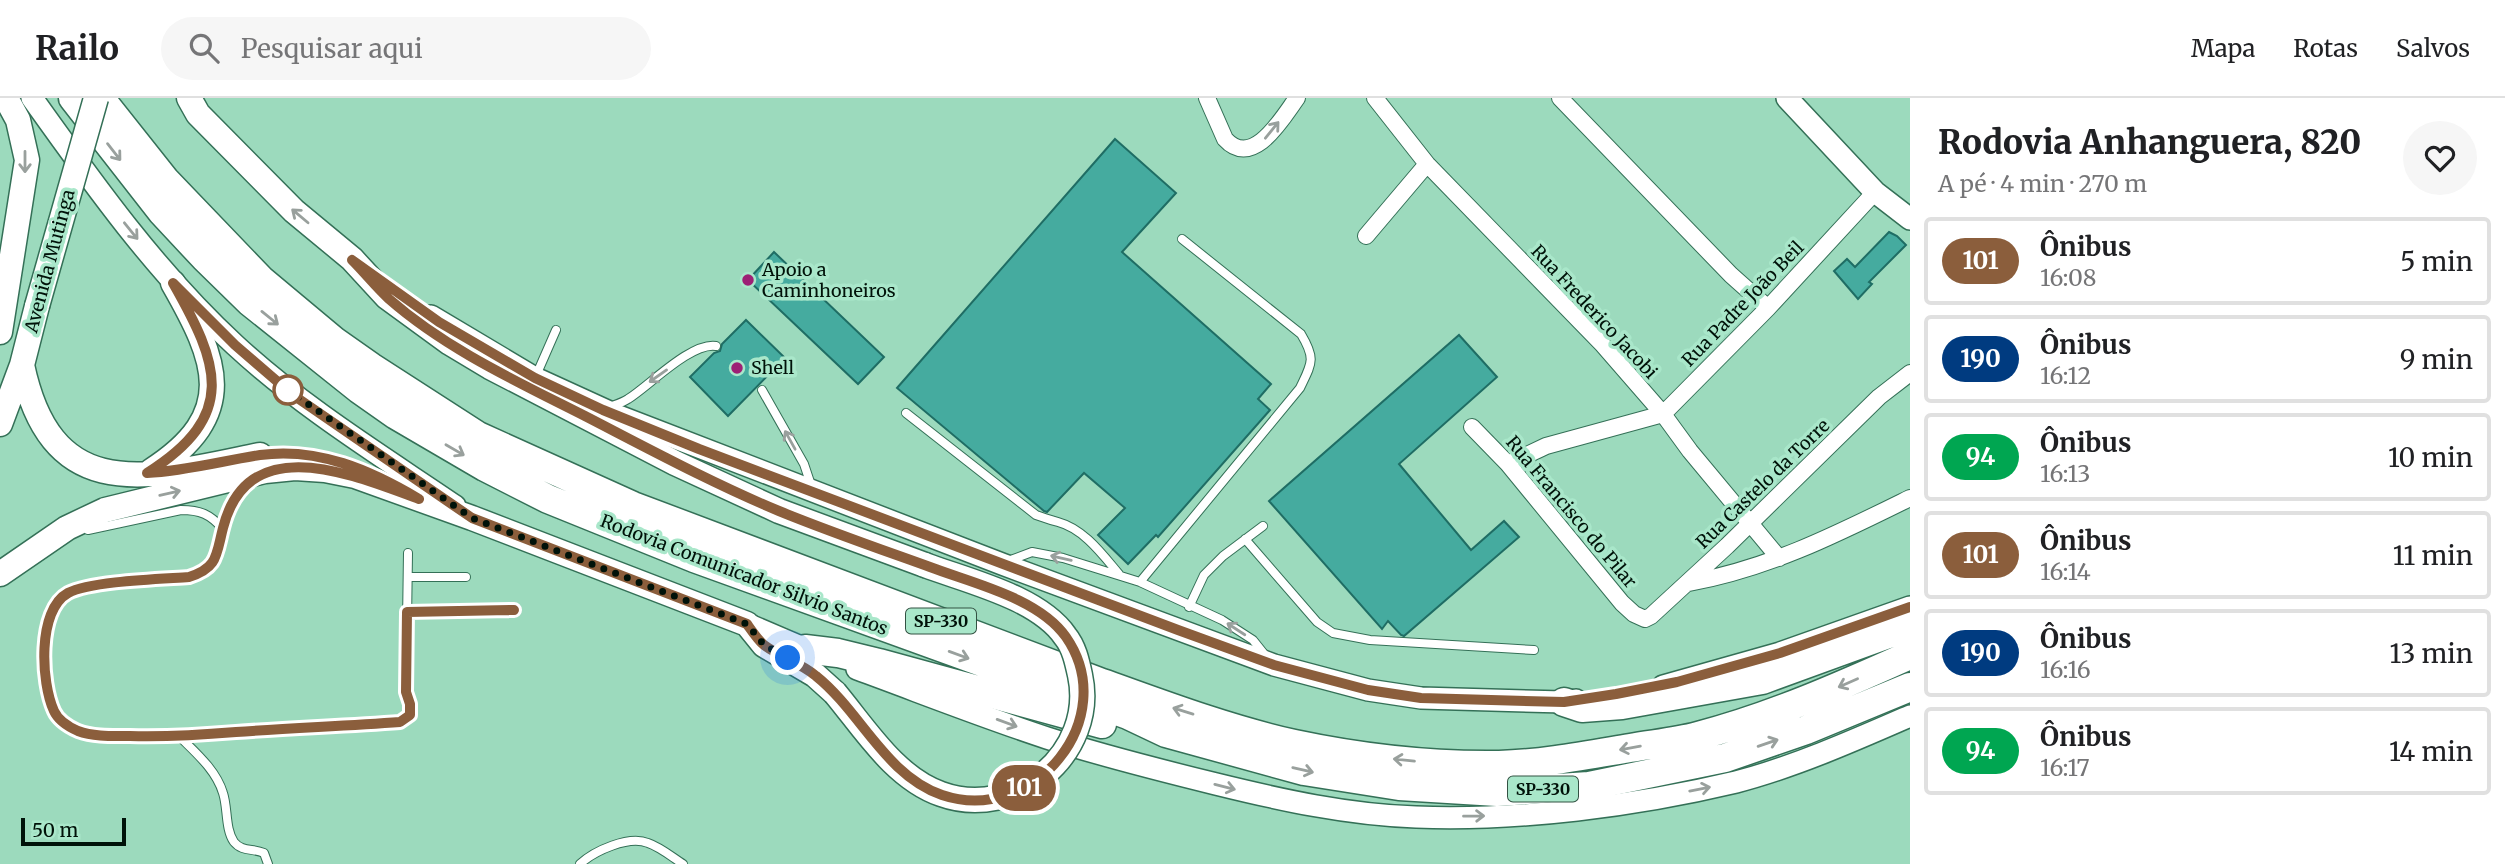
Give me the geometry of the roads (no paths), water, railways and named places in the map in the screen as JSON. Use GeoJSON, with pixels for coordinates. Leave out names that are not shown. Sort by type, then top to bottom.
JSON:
{"type":"FeatureCollection","features":[{"type":"Feature","properties":{"kind":"highway","name":"Rodovia Comunicador Silvio Santos"},"geometry":{"type":"LineString","coordinates":[[73,98],[162,212],[250,302],[396,415],[485,467],[548,499],[694,558],[1128,715],[1166,733],[1304,771],[1399,786],[1497,792],[1589,786],[1725,758],[1805,730],[1910,687]]}},
{"type":"Feature","properties":{"kind":"highway","name":"Rodovia Comunicador Silvio Santos"},"geometry":{"type":"LineString","coordinates":[[98,98],[165,180],[261,280],[362,361],[478,436],[633,506],[1109,685],[1202,717],[1292,743],[1357,755],[1424,762],[1500,765],[1599,753],[1697,736],[1818,696],[1910,655]]}},
{"type":"Feature","properties":{"kind":"highway"},"geometry":{"type":"LineString","coordinates":[[1564,702],[1582,708],[1622,705],[1762,680],[1910,626]]}},
{"type":"Feature","properties":{"kind":"highway"},"geometry":{"type":"LineString","coordinates":[[805,649],[869,660],[1125,731],[1166,733]]}},
{"type":"Feature","properties":{"kind":"main road"},"geometry":{"type":"LineString","coordinates":[[0,332],[5,263],[27,160],[21,129],[6,98]]}},
{"type":"Feature","properties":{"kind":"main road"},"geometry":{"type":"LineString","coordinates":[[32,98],[101,195],[173,283],[235,345],[293,395],[472,518]]}},
{"type":"Feature","properties":{"kind":"main road","name":"Avenida Mutinga"},"geometry":{"type":"LineString","coordinates":[[0,424],[22,365],[98,98]]}},
{"type":"Feature","properties":{"kind":"main road"},"geometry":{"type":"LineString","coordinates":[[1787,98],[1875,192],[1910,219]]}},
{"type":"Feature","properties":{"kind":"main road"},"geometry":{"type":"LineString","coordinates":[[190,103],[293,211],[352,260],[439,322],[535,378],[603,410],[1002,564],[1274,665],[1368,690],[1421,698],[1564,702],[1655,688],[1699,677],[1780,653],[1910,607]]}},
{"type":"Feature","properties":{"kind":"main road"},"geometry":{"type":"LineString","coordinates":[[352,260],[387,297],[450,343],[490,367],[675,463],[779,511],[1010,596],[1047,617],[1065,635],[1076,655],[1083,688],[1080,720],[1059,761],[1040,780],[1010,795],[992,800],[961,800],[940,794],[919,784],[890,759],[835,693],[815,675],[764,645],[747,624]]}},
{"type":"Feature","properties":{"kind":"main road"},"geometry":{"type":"LineString","coordinates":[[147,473],[176,453],[192,436],[203,420],[210,402],[213,381],[207,349],[173,283]]}},
{"type":"Feature","properties":{"kind":"main road"},"geometry":{"type":"LineString","coordinates":[[22,365],[26,387],[39,420],[67,455],[82,465],[104,472],[127,474],[182,470],[261,455],[319,456],[368,471],[419,499]]}},
{"type":"Feature","properties":{"kind":"main road"},"geometry":{"type":"LineString","coordinates":[[0,574],[67,528],[104,510],[265,471],[295,468],[325,470],[355,476],[472,518],[805,649],[1048,738],[1140,765],[1280,799],[1343,810],[1416,817],[1513,815],[1611,807],[1738,781],[1837,747],[1910,716]]}},
{"type":"Feature","properties":{"kind":"street"},"geometry":{"type":"LineString","coordinates":[[1207,98],[1225,139],[1238,147],[1248,148],[1269,136],[1297,98]]}},
{"type":"Feature","properties":{"kind":"street","name":"Rua Frederico Jacobi"},"geometry":{"type":"LineString","coordinates":[[1375,98],[1427,164],[1603,345],[1663,414],[1690,451],[1779,558]]}},
{"type":"Feature","properties":{"kind":"street"},"geometry":{"type":"LineString","coordinates":[[1560,98],[1731,275],[1768,308]]}},
{"type":"Feature","properties":{"kind":"street"},"geometry":{"type":"LineString","coordinates":[[1366,236],[1427,164]]}},
{"type":"Feature","properties":{"kind":"street","name":"Rua Padre João Beil"},"geometry":{"type":"LineString","coordinates":[[1508,464],[1546,446],[1663,414],[1768,308],[1875,192]]}},
{"type":"Feature","properties":{"kind":"street","name":"Rua Castelo da Torre"},"geometry":{"type":"LineString","coordinates":[[1642,619],[1651,616],[1689,583],[1879,397],[1910,373]]}},
{"type":"Feature","properties":{"kind":"street","name":"Rua Francisco do Pilar"},"geometry":{"type":"LineString","coordinates":[[1472,427],[1508,464],[1622,603],[1642,619]]}},
{"type":"Feature","properties":{"kind":"street"},"geometry":{"type":"LineString","coordinates":[[1689,583],[1733,574],[1779,558],[1910,498]]}},
{"type":"Feature","properties":{"kind":"lane"},"geometry":{"type":"LineString","coordinates":[[1140,582],[1300,388],[1311,364],[1311,349],[1301,334],[1182,239]]}},
{"type":"Feature","properties":{"kind":"lane"},"geometry":{"type":"LineString","coordinates":[[535,378],[556,330]]}},
{"type":"Feature","properties":{"kind":"lane"},"geometry":{"type":"LineString","coordinates":[[603,410],[627,399],[694,352],[708,346],[716,346]]}},
{"type":"Feature","properties":{"kind":"lane"},"geometry":{"type":"LineString","coordinates":[[762,390],[804,464],[813,491]]}},
{"type":"Feature","properties":{"kind":"lane"},"geometry":{"type":"LineString","coordinates":[[906,413],[1036,515],[1077,531],[1099,550],[1120,575]]}},
{"type":"Feature","properties":{"kind":"lane"},"geometry":{"type":"LineString","coordinates":[[265,471],[246,484],[236,496],[223,528],[219,550],[209,568],[202,573],[189,577],[89,586],[69,592],[57,602],[51,610],[45,633],[48,690],[55,712],[64,723],[79,731],[99,736],[180,737],[400,722],[410,715],[406,692],[408,553]]}},
{"type":"Feature","properties":{"kind":"lane"},"geometry":{"type":"LineString","coordinates":[[48,540],[181,510],[197,510],[207,514],[223,528]]}},
{"type":"Feature","properties":{"kind":"lane"},"geometry":{"type":"LineString","coordinates":[[1189,607],[1204,575],[1223,556],[1262,526]]}},
{"type":"Feature","properties":{"kind":"lane"},"geometry":{"type":"LineString","coordinates":[[1245,539],[1317,622],[1333,633],[1370,640],[1534,650]]}},
{"type":"Feature","properties":{"kind":"lane"},"geometry":{"type":"LineString","coordinates":[[1002,564],[1032,552],[1063,558],[1140,582],[1222,620],[1253,640],[1274,665]]}},
{"type":"Feature","properties":{"kind":"lane"},"geometry":{"type":"LineString","coordinates":[[408,577],[466,577]]}},
{"type":"Feature","properties":{"kind":"lane"},"geometry":{"type":"LineString","coordinates":[[407,612],[514,610]]}},
{"type":"Feature","properties":{"kind":"lane"},"geometry":{"type":"LineString","coordinates":[[180,737],[206,762],[223,792],[233,840],[243,849],[256,849],[264,853],[268,864]]}},
{"type":"Feature","properties":{"kind":"lane"},"geometry":{"type":"LineString","coordinates":[[580,864],[592,855],[638,841],[649,843],[682,864]]}},
{"type":"Feature","properties":{"kind":"place","name":"Apoio a Caminhoneiros"},"geometry":{"type":"Point","coordinates":[748,280]}},
{"type":"Feature","properties":{"kind":"place","name":"Shell"},"geometry":{"type":"Point","coordinates":[737,368]}}]}
